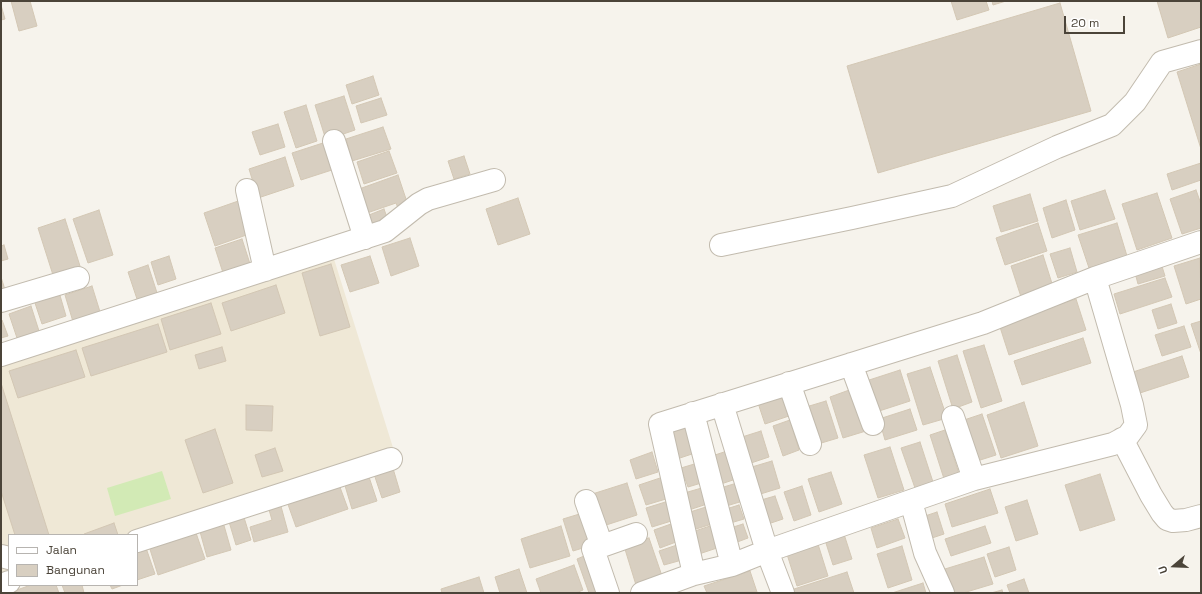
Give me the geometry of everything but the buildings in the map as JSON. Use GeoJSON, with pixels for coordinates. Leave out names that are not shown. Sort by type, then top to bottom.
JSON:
{"type":"FeatureCollection","features":[{"type":"Feature","properties":{"kind":"street"},"geometry":{"type":"LineString","coordinates":[[721,245],[952,196],[1057,147],[1112,125],[1135,102],[1162,62],[1201,51]]}},
{"type":"Feature","properties":{"kind":"street"},"geometry":{"type":"LineString","coordinates":[[334,141],[365,238]]}},
{"type":"Feature","properties":{"kind":"street"},"geometry":{"type":"LineString","coordinates":[[1,355],[385,231],[419,204],[428,199],[494,180]]}},
{"type":"Feature","properties":{"kind":"street"},"geometry":{"type":"LineString","coordinates":[[247,190],[265,270]]}},
{"type":"Feature","properties":{"kind":"street"},"geometry":{"type":"LineString","coordinates":[[694,574],[660,424],[983,323],[1095,278],[1201,242]]}},
{"type":"Feature","properties":{"kind":"street"},"geometry":{"type":"LineString","coordinates":[[1,301],[78,278]]}},
{"type":"Feature","properties":{"kind":"street"},"geometry":{"type":"LineString","coordinates":[[642,593],[694,574],[732,565],[767,551],[974,479],[1114,444],[1128,436],[1136,425],[1132,405],[1095,278]]}},
{"type":"Feature","properties":{"kind":"street"},"geometry":{"type":"LineString","coordinates":[[851,364],[873,424]]}},
{"type":"Feature","properties":{"kind":"street"},"geometry":{"type":"LineString","coordinates":[[789,383],[810,444]]}},
{"type":"Feature","properties":{"kind":"street"},"geometry":{"type":"LineString","coordinates":[[722,404],[767,551],[783,593]]}},
{"type":"Feature","properties":{"kind":"street"},"geometry":{"type":"LineString","coordinates":[[693,413],[732,565]]}},
{"type":"Feature","properties":{"kind":"street"},"geometry":{"type":"LineString","coordinates":[[953,417],[974,479]]}},
{"type":"Feature","properties":{"kind":"street"},"geometry":{"type":"LineString","coordinates":[[1122,439],[1151,495],[1162,514],[1167,519],[1186,520],[1201,516]]}},
{"type":"Feature","properties":{"kind":"street"},"geometry":{"type":"LineString","coordinates":[[138,541],[391,459]]}},
{"type":"Feature","properties":{"kind":"street"},"geometry":{"type":"LineString","coordinates":[[586,501],[602,546]]}},
{"type":"Feature","properties":{"kind":"street"},"geometry":{"type":"LineString","coordinates":[[911,501],[925,553],[943,593]]}},
{"type":"Feature","properties":{"kind":"street"},"geometry":{"type":"LineString","coordinates":[[608,593],[593,549],[636,534]]}},
{"type":"Feature","properties":{"kind":"shaded area"},"geometry":{"type":"Polygon","coordinates":[[[334,259],[395,454],[138,535],[8,534],[8,576],[1,578],[1,365],[334,259]]]}},
{"type":"Feature","properties":{"kind":"green space"},"geometry":{"type":"Polygon","coordinates":[[[162,471],[171,499],[115,516],[107,488],[162,471]]]}}]}
